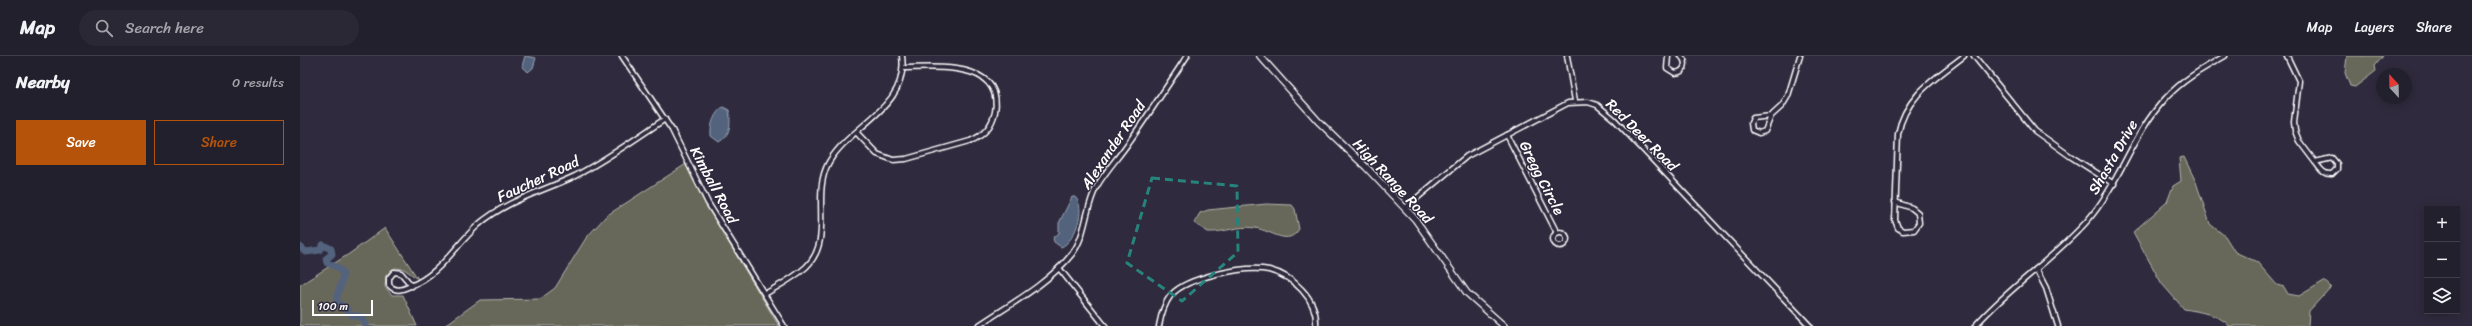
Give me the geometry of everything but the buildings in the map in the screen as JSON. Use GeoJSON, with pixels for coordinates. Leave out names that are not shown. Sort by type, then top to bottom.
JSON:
{"type":"FeatureCollection","features":[{"type":"Feature","properties":{"kind":"street","name":"Kimball Road"},"geometry":{"type":"LineString","coordinates":[[622,56],[665,120],[708,203],[784,326]]}},
{"type":"Feature","properties":{"kind":"street"},"geometry":{"type":"LineString","coordinates":[[765,294],[799,272],[815,254],[821,236],[821,187],[824,173],[833,157],[894,96],[901,79],[903,68],[902,56]]}},
{"type":"Feature","properties":{"kind":"street","name":"Alexander Road"},"geometry":{"type":"LineString","coordinates":[[978,326],[1059,268],[1078,243],[1098,185],[1130,142],[1187,56]]}},
{"type":"Feature","properties":{"kind":"street","name":"High Range Road"},"geometry":{"type":"LineString","coordinates":[[1260,56],[1318,121],[1404,208],[1427,234],[1464,290],[1504,326]]}},
{"type":"Feature","properties":{"kind":"street"},"geometry":{"type":"LineString","coordinates":[[1567,56],[1575,102]]}},
{"type":"Feature","properties":{"kind":"street"},"geometry":{"type":"LineString","coordinates":[[1668,56],[1667,68],[1675,73],[1681,72],[1685,67],[1681,56]]}},
{"type":"Feature","properties":{"kind":"street"},"geometry":{"type":"LineString","coordinates":[[1770,116],[1755,117],[1751,123],[1752,130],[1759,133],[1765,131],[1770,116],[1787,98],[1800,56]]}},
{"type":"Feature","properties":{"kind":"street"},"geometry":{"type":"LineString","coordinates":[[1896,202],[1912,208],[1918,213],[1920,221],[1914,230],[1904,232],[1896,226],[1896,202],[1898,134],[1905,111],[1919,92],[1964,56]]}},
{"type":"Feature","properties":{"kind":"street"},"geometry":{"type":"LineString","coordinates":[[1974,56],[2035,131],[2070,156],[2114,184]]}},
{"type":"Feature","properties":{"kind":"street","name":"Shasta Drive"},"geometry":{"type":"LineString","coordinates":[[1975,326],[2087,221],[2114,184],[2141,132],[2160,104],[2180,84],[2225,56]]}},
{"type":"Feature","properties":{"kind":"street"},"geometry":{"type":"LineString","coordinates":[[2287,56],[2298,81],[2294,122],[2295,131],[2299,141],[2315,162],[2327,174],[2332,174],[2337,169],[2337,164],[2332,158],[2315,162]]}},
{"type":"Feature","properties":{"kind":"street"},"geometry":{"type":"LineString","coordinates":[[857,133],[882,157],[899,160],[970,141],[979,137],[989,126],[994,113],[994,99],[989,86],[979,75],[961,69],[903,68]]}},
{"type":"Feature","properties":{"kind":"street","name":"Red Deer Road"},"geometry":{"type":"LineString","coordinates":[[1404,208],[1467,156],[1559,107],[1575,102],[1592,104],[1608,114],[1810,326]]}},
{"type":"Feature","properties":{"kind":"street","name":"Faucher Road"},"geometry":{"type":"LineString","coordinates":[[412,286],[402,272],[394,272],[389,278],[389,285],[395,290],[412,286],[424,280],[439,269],[470,233],[500,209],[528,194],[575,175],[665,120]]}},
{"type":"Feature","properties":{"kind":"street","name":"Gregg Circle"},"geometry":{"type":"LineString","coordinates":[[1507,135],[1557,233]]}},
{"type":"Feature","properties":{"kind":"street"},"geometry":{"type":"LineString","coordinates":[[1059,268],[1105,326]]}},
{"type":"Feature","properties":{"kind":"street"},"geometry":{"type":"LineString","coordinates":[[1159,326],[1166,302],[1172,294],[1187,284],[1202,278],[1258,269],[1278,273],[1304,292],[1312,304],[1316,326]]}},
{"type":"Feature","properties":{"kind":"street"},"geometry":{"type":"LineString","coordinates":[[2036,269],[2046,288],[2058,326]]}},
{"type":"Feature","properties":{"kind":"highlighted area"},"geometry":{"type":"Polygon","coordinates":[[[1152,178],[1237,186],[1238,252],[1182,301],[1127,263],[1152,178]]]}},
{"type":"Feature","properties":{"kind":"green space"},"geometry":{"type":"Polygon","coordinates":[[[2347,56],[2383,56],[2375,66],[2376,71],[2355,87],[2350,86],[2345,73],[2347,56]]]}},
{"type":"Feature","properties":{"kind":"green space"},"geometry":{"type":"Polygon","coordinates":[[[2184,157],[2196,182],[2210,224],[2225,236],[2235,252],[2257,262],[2277,285],[2284,287],[2288,294],[2299,296],[2324,281],[2331,287],[2309,311],[2308,326],[2229,326],[2226,322],[2215,316],[2184,309],[2162,284],[2133,232],[2167,202],[2173,186],[2181,181],[2179,158],[2184,157]]]}},
{"type":"Feature","properties":{"kind":"green space"},"geometry":{"type":"Polygon","coordinates":[[[686,164],[706,205],[779,326],[444,326],[480,300],[540,299],[555,288],[586,238],[606,216],[686,164]]]}},
{"type":"Feature","properties":{"kind":"green space"},"geometry":{"type":"Polygon","coordinates":[[[1266,204],[1292,205],[1295,209],[1299,229],[1295,234],[1290,237],[1285,237],[1249,227],[1208,232],[1194,223],[1200,213],[1208,210],[1266,204]]]}},
{"type":"Feature","properties":{"kind":"green space"},"geometry":{"type":"Polygon","coordinates":[[[385,228],[418,279],[404,269],[395,268],[386,275],[385,287],[392,295],[403,295],[417,326],[300,326],[300,285],[349,254],[385,228]]]}},
{"type":"Feature","properties":{"kind":"water"},"geometry":{"type":"Polygon","coordinates":[[[525,56],[536,58],[533,68],[528,72],[522,66],[525,56]]]}},
{"type":"Feature","properties":{"kind":"water"},"geometry":{"type":"Polygon","coordinates":[[[723,107],[729,110],[730,124],[726,136],[719,142],[711,136],[711,128],[715,116],[723,107]]]}},
{"type":"Feature","properties":{"kind":"water"},"geometry":{"type":"Polygon","coordinates":[[[1072,197],[1075,197],[1078,202],[1080,216],[1071,239],[1061,247],[1054,242],[1053,238],[1059,233],[1059,223],[1072,197]]]}},
{"type":"Feature","properties":{"kind":"waterway"},"geometry":{"type":"LineString","coordinates":[[300,247],[306,252],[320,250],[323,245],[331,249],[332,254],[326,259],[327,263],[341,270],[343,275],[337,296],[337,302],[348,310]]}},
{"type":"Feature","properties":{"kind":"waterway"},"geometry":{"type":"LineString","coordinates":[[352,315],[362,317],[366,326]]}}]}
